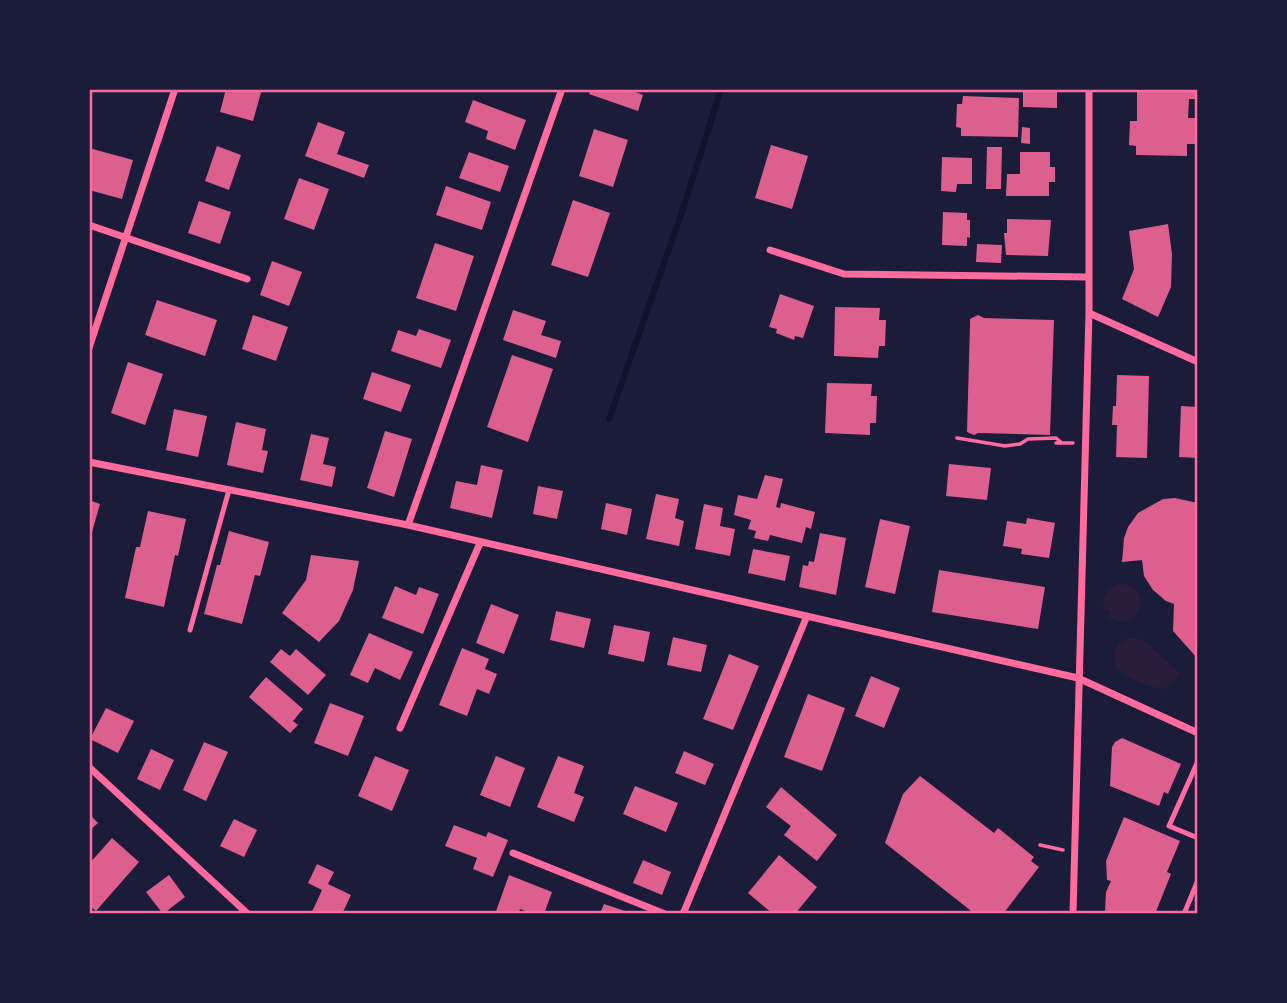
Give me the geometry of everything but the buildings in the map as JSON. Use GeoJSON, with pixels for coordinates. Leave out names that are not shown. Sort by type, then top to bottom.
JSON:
{"type":"FeatureCollection","features":[{"type":"Feature","properties":{"kind":"street"},"geometry":{"type":"LineString","coordinates":[[89,348],[175,89]]}},
{"type":"Feature","properties":{"kind":"street"},"geometry":{"type":"LineString","coordinates":[[408,526],[562,89]]}},
{"type":"Feature","properties":{"kind":"street"},"geometry":{"type":"LineString","coordinates":[[1073,914],[1085,351],[1089,313],[1089,89]]}},
{"type":"Feature","properties":{"kind":"street"},"geometry":{"type":"LineString","coordinates":[[89,225],[247,279]]}},
{"type":"Feature","properties":{"kind":"street"},"geometry":{"type":"LineString","coordinates":[[770,250],[844,274],[1088,278]]}},
{"type":"Feature","properties":{"kind":"street"},"geometry":{"type":"LineString","coordinates":[[1089,313],[1198,362]]}},
{"type":"Feature","properties":{"kind":"street"},"geometry":{"type":"LineString","coordinates":[[89,462],[408,526],[1078,678],[1198,733]]}},
{"type":"Feature","properties":{"kind":"street"},"geometry":{"type":"LineString","coordinates":[[400,727],[480,543]]}},
{"type":"Feature","properties":{"kind":"street"},"geometry":{"type":"LineString","coordinates":[[683,914],[807,616]]}},
{"type":"Feature","properties":{"kind":"street"},"geometry":{"type":"LineString","coordinates":[[89,767],[248,914]]}},
{"type":"Feature","properties":{"kind":"street"},"geometry":{"type":"LineString","coordinates":[[513,853],[665,914]]}},
{"type":"Feature","properties":{"kind":"lane"},"geometry":{"type":"LineString","coordinates":[[190,630],[229,490]]}},
{"type":"Feature","properties":{"kind":"lane"},"geometry":{"type":"LineString","coordinates":[[1198,761],[1169,826],[1198,838]]}},
{"type":"Feature","properties":{"kind":"lane"},"geometry":{"type":"LineString","coordinates":[[1184,914],[1198,880]]}},
{"type":"Feature","properties":{"kind":"path"},"geometry":{"type":"LineString","coordinates":[[957,438],[1005,446],[1020,444],[1028,439],[1056,438],[1062,443]]}},
{"type":"Feature","properties":{"kind":"path"},"geometry":{"type":"LineString","coordinates":[[1040,845],[1076,852]]}},
{"type":"Feature","properties":{"kind":"shaded area"},"geometry":{"type":"Polygon","coordinates":[[[1124,584],[1137,592],[1140,603],[1136,614],[1123,622],[1109,618],[1109,610],[1104,609],[1103,604],[1110,588],[1124,584]]]}},
{"type":"Feature","properties":{"kind":"shaded area"},"geometry":{"type":"Polygon","coordinates":[[[1136,638],[1146,642],[1180,674],[1164,690],[1128,677],[1115,665],[1114,657],[1119,644],[1136,638]]]}},
{"type":"Feature","properties":{"kind":"waterway"},"geometry":{"type":"LineString","coordinates":[[609,419],[683,209],[721,89]]}}]}
